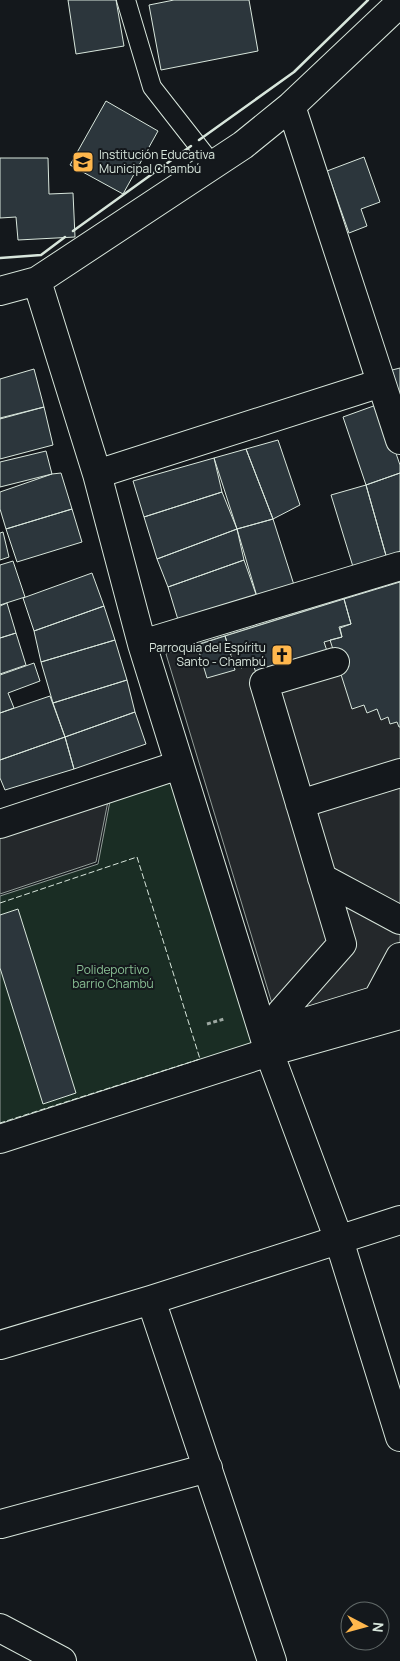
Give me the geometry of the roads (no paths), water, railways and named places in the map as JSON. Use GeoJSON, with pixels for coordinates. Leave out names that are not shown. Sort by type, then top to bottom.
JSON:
{"type":"FeatureCollection","features":[{"type":"Feature","properties":{"kind":"street"},"geometry":{"type":"LineString","coordinates":[[0,291],[37,281],[243,145],[291,106],[400,3]]}},
{"type":"Feature","properties":{"kind":"street"},"geometry":{"type":"LineString","coordinates":[[291,106],[400,440]]}},
{"type":"Feature","properties":{"kind":"street"},"geometry":{"type":"LineString","coordinates":[[37,281],[97,474],[142,644],[269,1052],[338,1240],[395,1406],[400,1437]]}},
{"type":"Feature","properties":{"kind":"street"},"geometry":{"type":"LineString","coordinates":[[97,474],[381,383]]}},
{"type":"Feature","properties":{"kind":"street"},"geometry":{"type":"LineString","coordinates":[[142,644],[400,566]]}},
{"type":"Feature","properties":{"kind":"street"},"geometry":{"type":"LineString","coordinates":[[335,662],[264,683],[342,944],[281,1013],[280,1023],[286,1026],[299,1024],[389,996],[400,957]]}},
{"type":"Feature","properties":{"kind":"street"},"geometry":{"type":"LineString","coordinates":[[1,821],[179,765]]}},
{"type":"Feature","properties":{"kind":"street"},"geometry":{"type":"LineString","coordinates":[[300,804],[400,773]]}},
{"type":"Feature","properties":{"kind":"street"},"geometry":{"type":"LineString","coordinates":[[322,878],[400,920]]}},
{"type":"Feature","properties":{"kind":"street"},"geometry":{"type":"LineString","coordinates":[[0,1139],[269,1052],[400,1015]]}},
{"type":"Feature","properties":{"kind":"street"},"geometry":{"type":"LineString","coordinates":[[0,1345],[151,1300],[400,1220]]}},
{"type":"Feature","properties":{"kind":"street"},"geometry":{"type":"LineString","coordinates":[[151,1300],[272,1661]]}},
{"type":"Feature","properties":{"kind":"street"},"geometry":{"type":"LineString","coordinates":[[1,1524],[208,1468]]}},
{"type":"Feature","properties":{"kind":"street"},"geometry":{"type":"LineString","coordinates":[[0,1628],[62,1661]]}},
{"type":"Feature","properties":{"kind":"lane"},"geometry":{"type":"LineString","coordinates":[[126,0],[152,87],[213,165]]}},
{"type":"Feature","properties":{"kind":"place","name":"Institución Educativa Municipal Chambú"},"geometry":{"type":"Point","coordinates":[83,162]}},
{"type":"Feature","properties":{"kind":"place","name":"Parroquia del Espíritu Santo - Chambú"},"geometry":{"type":"Point","coordinates":[282,655]}},
{"type":"Feature","properties":{"kind":"park label","name":"Polideportivo barrio Chambú"},"geometry":{"type":"Point","coordinates":[113,977]}}]}
